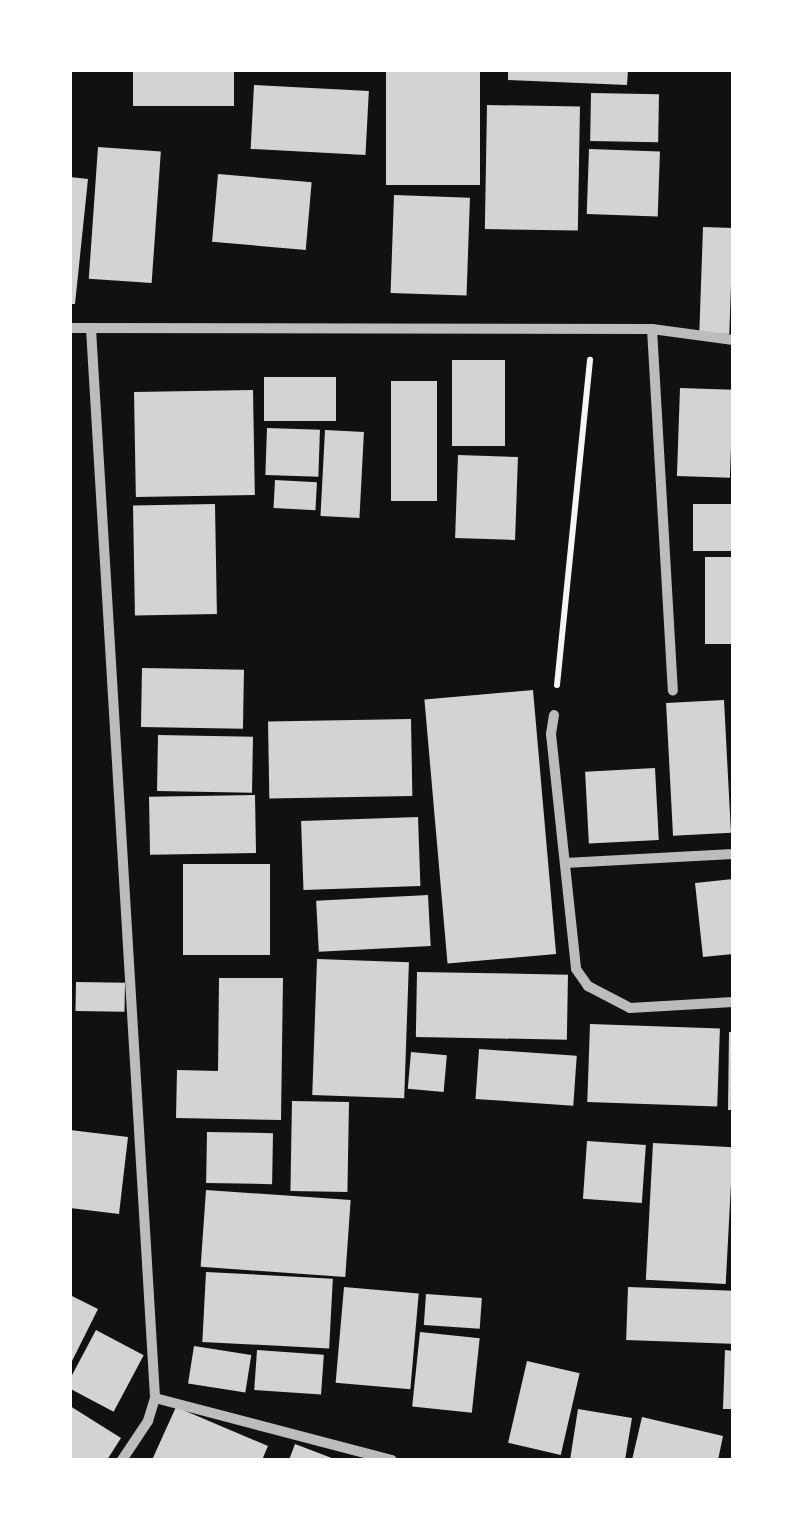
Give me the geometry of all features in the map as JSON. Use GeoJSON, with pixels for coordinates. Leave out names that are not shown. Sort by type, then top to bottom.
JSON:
{"type":"FeatureCollection","features":[{"type":"Feature","properties":{"kind":"street"},"geometry":{"type":"LineString","coordinates":[[70,328],[652,329],[733,340]]}},
{"type":"Feature","properties":{"kind":"street"},"geometry":{"type":"LineString","coordinates":[[92,329],[154,1398],[148,1421],[122,1460]]}},
{"type":"Feature","properties":{"kind":"street"},"geometry":{"type":"LineString","coordinates":[[652,329],[673,690]]}},
{"type":"Feature","properties":{"kind":"street"},"geometry":{"type":"LineString","coordinates":[[554,715],[576,970],[588,986],[630,1008],[733,1002]]}},
{"type":"Feature","properties":{"kind":"street"},"geometry":{"type":"LineString","coordinates":[[564,862],[733,854]]}},
{"type":"Feature","properties":{"kind":"street"},"geometry":{"type":"LineString","coordinates":[[154,1398],[392,1460]]}},
{"type":"Feature","properties":{"kind":"path"},"geometry":{"type":"LineString","coordinates":[[554,715],[593,328]]}},
{"type":"Feature","properties":{"kind":"building"},"geometry":{"type":"Polygon","coordinates":[[[133,70],[234,70],[234,106],[133,106],[133,70]]]}},
{"type":"Feature","properties":{"kind":"building"},"geometry":{"type":"Polygon","coordinates":[[[386,70],[480,70],[480,185],[386,185],[386,70]]]}},
{"type":"Feature","properties":{"kind":"building"},"geometry":{"type":"Polygon","coordinates":[[[508,70],[628,70],[627,85],[508,80],[508,70]]]}},
{"type":"Feature","properties":{"kind":"building"},"geometry":{"type":"Polygon","coordinates":[[[254,85],[369,91],[365,155],[251,149],[254,85]]]}},
{"type":"Feature","properties":{"kind":"building"},"geometry":{"type":"Polygon","coordinates":[[[591,93],[659,94],[658,142],[590,141],[591,93]]]}},
{"type":"Feature","properties":{"kind":"building"},"geometry":{"type":"Polygon","coordinates":[[[487,105],[580,107],[578,231],[485,229],[487,105]]]}},
{"type":"Feature","properties":{"kind":"building"},"geometry":{"type":"Polygon","coordinates":[[[98,147],[161,151],[152,283],[89,279],[98,147]]]}},
{"type":"Feature","properties":{"kind":"building"},"geometry":{"type":"Polygon","coordinates":[[[589,149],[660,151],[658,216],[587,214],[589,149]]]}},
{"type":"Feature","properties":{"kind":"building"},"geometry":{"type":"Polygon","coordinates":[[[218,174],[312,182],[306,250],[212,242],[218,174]]]}},
{"type":"Feature","properties":{"kind":"building"},"geometry":{"type":"Polygon","coordinates":[[[70,177],[88,179],[75,304],[70,304],[70,177]]]}},
{"type":"Feature","properties":{"kind":"building"},"geometry":{"type":"Polygon","coordinates":[[[394,195],[470,198],[467,296],[391,293],[394,195]]]}},
{"type":"Feature","properties":{"kind":"building"},"geometry":{"type":"Polygon","coordinates":[[[703,227],[733,228],[729,334],[699,333],[703,227]]]}},
{"type":"Feature","properties":{"kind":"building"},"geometry":{"type":"Polygon","coordinates":[[[452,360],[505,360],[505,446],[452,446],[452,360]]]}},
{"type":"Feature","properties":{"kind":"building"},"geometry":{"type":"Polygon","coordinates":[[[264,377],[336,377],[336,421],[264,421],[264,377]]]}},
{"type":"Feature","properties":{"kind":"building"},"geometry":{"type":"Polygon","coordinates":[[[391,381],[437,381],[437,501],[391,501],[391,381]]]}},
{"type":"Feature","properties":{"kind":"building"},"geometry":{"type":"Polygon","coordinates":[[[680,388],[733,390],[730,478],[677,476],[680,388]]]}},
{"type":"Feature","properties":{"kind":"building"},"geometry":{"type":"Polygon","coordinates":[[[253,390],[255,495],[136,497],[134,392],[253,390]]]}},
{"type":"Feature","properties":{"kind":"building"},"geometry":{"type":"Polygon","coordinates":[[[267,428],[320,430],[318,477],[265,475],[267,428]]]}},
{"type":"Feature","properties":{"kind":"building"},"geometry":{"type":"Polygon","coordinates":[[[325,430],[364,432],[359,518],[320,516],[325,430]]]}},
{"type":"Feature","properties":{"kind":"building"},"geometry":{"type":"Polygon","coordinates":[[[458,455],[518,457],[515,540],[455,538],[458,455]]]}},
{"type":"Feature","properties":{"kind":"building"},"geometry":{"type":"Polygon","coordinates":[[[275,480],[317,482],[315,510],[274,508],[275,480]]]}},
{"type":"Feature","properties":{"kind":"building"},"geometry":{"type":"Polygon","coordinates":[[[215,504],[217,614],[135,615],[133,505],[215,504]]]}},
{"type":"Feature","properties":{"kind":"building"},"geometry":{"type":"Polygon","coordinates":[[[693,504],[733,504],[733,551],[693,551],[693,504]]]}},
{"type":"Feature","properties":{"kind":"building"},"geometry":{"type":"Polygon","coordinates":[[[705,557],[733,557],[733,644],[705,644],[705,557]]]}},
{"type":"Feature","properties":{"kind":"building"},"geometry":{"type":"Polygon","coordinates":[[[142,668],[244,670],[243,729],[141,727],[142,668]]]}},
{"type":"Feature","properties":{"kind":"building"},"geometry":{"type":"Polygon","coordinates":[[[533,690],[556,954],[448,963],[424,699],[533,690]]]}},
{"type":"Feature","properties":{"kind":"building"},"geometry":{"type":"Polygon","coordinates":[[[724,700],[731,833],[673,836],[666,703],[724,700]]]}},
{"type":"Feature","properties":{"kind":"building"},"geometry":{"type":"Polygon","coordinates":[[[411,719],[412,796],[269,798],[268,721],[411,719]]]}},
{"type":"Feature","properties":{"kind":"building"},"geometry":{"type":"Polygon","coordinates":[[[158,735],[253,737],[252,793],[157,791],[158,735]]]}},
{"type":"Feature","properties":{"kind":"building"},"geometry":{"type":"Polygon","coordinates":[[[655,768],[659,840],[589,844],[585,772],[655,768]]]}},
{"type":"Feature","properties":{"kind":"building"},"geometry":{"type":"Polygon","coordinates":[[[255,795],[256,853],[150,855],[149,797],[255,795]]]}},
{"type":"Feature","properties":{"kind":"building"},"geometry":{"type":"Polygon","coordinates":[[[418,817],[420,886],[303,890],[301,821],[418,817]]]}},
{"type":"Feature","properties":{"kind":"building"},"geometry":{"type":"Polygon","coordinates":[[[183,864],[270,864],[270,955],[183,955],[183,864]]]}},
{"type":"Feature","properties":{"kind":"building"},"geometry":{"type":"Polygon","coordinates":[[[733,879],[733,954],[703,957],[695,883],[733,879]]]}},
{"type":"Feature","properties":{"kind":"building"},"geometry":{"type":"Polygon","coordinates":[[[428,895],[431,946],[319,952],[316,901],[428,895]]]}},
{"type":"Feature","properties":{"kind":"building"},"geometry":{"type":"Polygon","coordinates":[[[317,959],[409,962],[404,1098],[312,1095],[317,959]]]}},
{"type":"Feature","properties":{"kind":"building"},"geometry":{"type":"Polygon","coordinates":[[[417,972],[568,975],[567,1040],[416,1037],[417,972]]]}},
{"type":"Feature","properties":{"kind":"building"},"geometry":{"type":"Polygon","coordinates":[[[219,978],[283,978],[281,1120],[176,1118],[177,1070],[218,1071],[219,978]]]}},
{"type":"Feature","properties":{"kind":"building"},"geometry":{"type":"Polygon","coordinates":[[[76,982],[125,983],[124,1012],[75,1011],[76,982]]]}},
{"type":"Feature","properties":{"kind":"building"},"geometry":{"type":"Polygon","coordinates":[[[590,1024],[720,1029],[717,1106],[587,1102],[590,1024]]]}},
{"type":"Feature","properties":{"kind":"building"},"geometry":{"type":"Polygon","coordinates":[[[729,1032],[733,1032],[733,1110],[728,1110],[729,1032]]]}},
{"type":"Feature","properties":{"kind":"building"},"geometry":{"type":"Polygon","coordinates":[[[479,1049],[577,1056],[573,1106],[476,1099],[479,1049]]]}},
{"type":"Feature","properties":{"kind":"building"},"geometry":{"type":"Polygon","coordinates":[[[411,1052],[447,1055],[444,1092],[408,1089],[411,1052]]]}},
{"type":"Feature","properties":{"kind":"building"},"geometry":{"type":"Polygon","coordinates":[[[292,1101],[349,1102],[347,1192],[290,1191],[292,1101]]]}},
{"type":"Feature","properties":{"kind":"building"},"geometry":{"type":"Polygon","coordinates":[[[70,1130],[128,1137],[119,1214],[70,1208],[70,1130]]]}},
{"type":"Feature","properties":{"kind":"building"},"geometry":{"type":"Polygon","coordinates":[[[207,1132],[273,1133],[272,1184],[206,1183],[207,1132]]]}},
{"type":"Feature","properties":{"kind":"building"},"geometry":{"type":"Polygon","coordinates":[[[587,1141],[646,1145],[642,1203],[583,1199],[587,1141]]]}},
{"type":"Feature","properties":{"kind":"building"},"geometry":{"type":"Polygon","coordinates":[[[653,1143],[733,1147],[726,1284],[646,1280],[653,1143]]]}},
{"type":"Feature","properties":{"kind":"building"},"geometry":{"type":"Polygon","coordinates":[[[206,1190],[351,1200],[345,1277],[201,1267],[206,1190]]]}},
{"type":"Feature","properties":{"kind":"building"},"geometry":{"type":"Polygon","coordinates":[[[206,1272],[333,1279],[329,1349],[202,1342],[206,1272]]]}},
{"type":"Feature","properties":{"kind":"building"},"geometry":{"type":"Polygon","coordinates":[[[344,1287],[419,1294],[410,1389],[336,1383],[344,1287]]]}},
{"type":"Feature","properties":{"kind":"building"},"geometry":{"type":"Polygon","coordinates":[[[628,1287],[733,1291],[731,1344],[626,1340],[628,1287]]]}},
{"type":"Feature","properties":{"kind":"building"},"geometry":{"type":"Polygon","coordinates":[[[426,1294],[482,1298],[480,1329],[424,1325],[426,1294]]]}},
{"type":"Feature","properties":{"kind":"building"},"geometry":{"type":"Polygon","coordinates":[[[70,1295],[98,1309],[70,1365],[70,1295]]]}},
{"type":"Feature","properties":{"kind":"building"},"geometry":{"type":"Polygon","coordinates":[[[96,1330],[144,1355],[114,1412],[70,1389],[70,1379],[96,1330]]]}},
{"type":"Feature","properties":{"kind":"building"},"geometry":{"type":"Polygon","coordinates":[[[420,1332],[480,1338],[472,1413],[412,1407],[420,1332]]]}},
{"type":"Feature","properties":{"kind":"building"},"geometry":{"type":"Polygon","coordinates":[[[194,1346],[251,1355],[245,1393],[188,1384],[194,1346]]]}},
{"type":"Feature","properties":{"kind":"building"},"geometry":{"type":"Polygon","coordinates":[[[257,1350],[324,1355],[321,1395],[254,1390],[257,1350]]]}},
{"type":"Feature","properties":{"kind":"building"},"geometry":{"type":"Polygon","coordinates":[[[725,1350],[733,1351],[733,1409],[723,1409],[725,1350]]]}},
{"type":"Feature","properties":{"kind":"building"},"geometry":{"type":"Polygon","coordinates":[[[527,1361],[580,1373],[561,1455],[508,1443],[527,1361]]]}},
{"type":"Feature","properties":{"kind":"building"},"geometry":{"type":"Polygon","coordinates":[[[70,1406],[121,1438],[107,1460],[70,1460],[70,1406]]]}},
{"type":"Feature","properties":{"kind":"building"},"geometry":{"type":"Polygon","coordinates":[[[176,1407],[268,1446],[262,1460],[152,1460],[176,1407]]]}},
{"type":"Feature","properties":{"kind":"building"},"geometry":{"type":"Polygon","coordinates":[[[578,1409],[632,1418],[625,1460],[570,1460],[578,1409]]]}},
{"type":"Feature","properties":{"kind":"building"},"geometry":{"type":"Polygon","coordinates":[[[642,1417],[723,1436],[718,1460],[632,1460],[642,1417]]]}},
{"type":"Feature","properties":{"kind":"building"},"geometry":{"type":"Polygon","coordinates":[[[295,1444],[337,1460],[289,1460],[295,1444]]]}}]}
